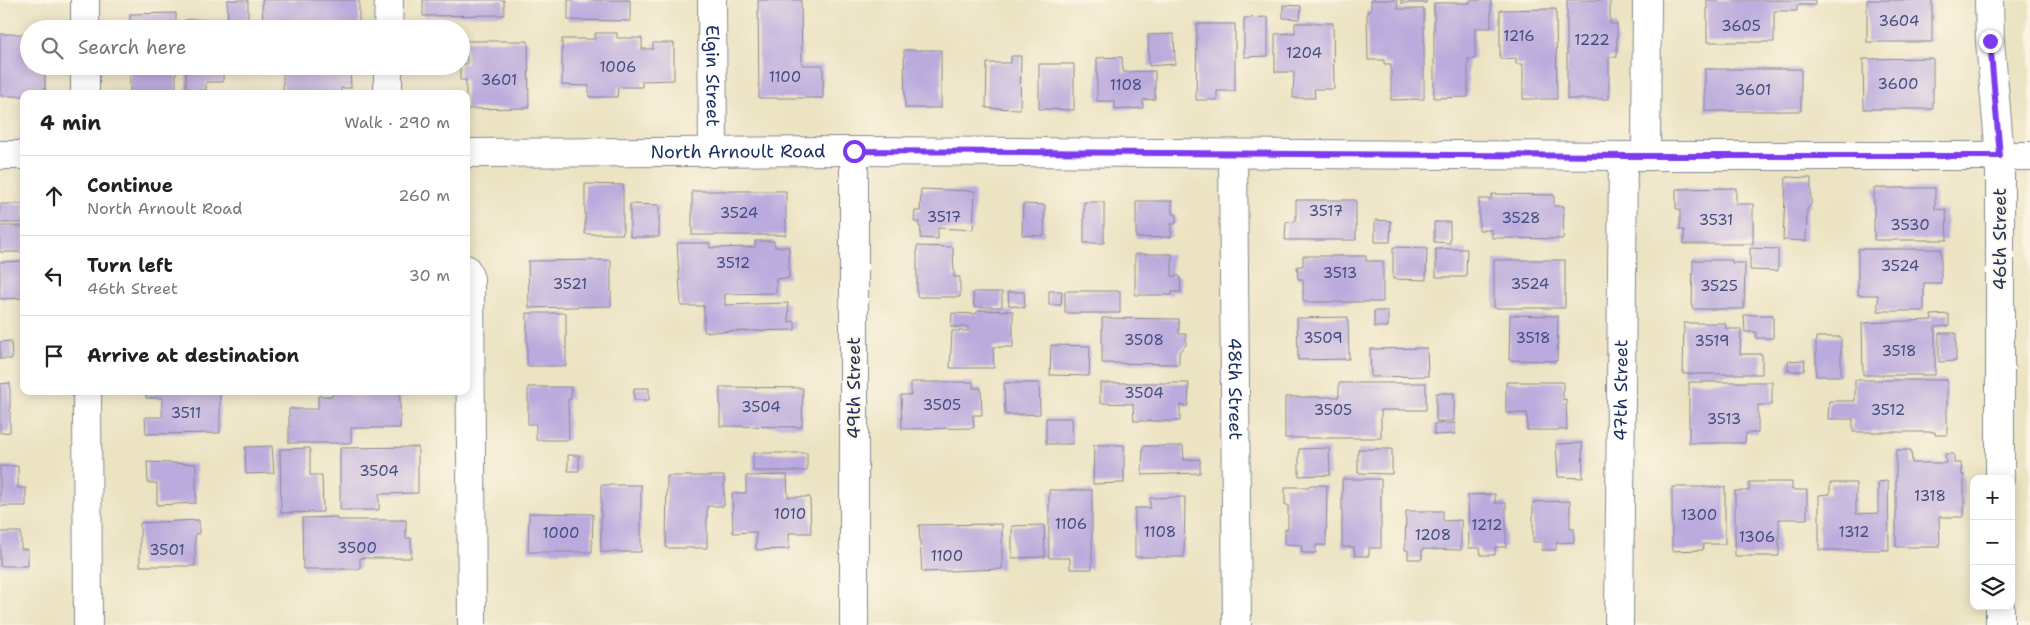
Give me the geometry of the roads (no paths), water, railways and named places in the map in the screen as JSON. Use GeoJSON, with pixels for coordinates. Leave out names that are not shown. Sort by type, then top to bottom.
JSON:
{"type":"FeatureCollection","features":[{"type":"Feature","properties":{"kind":"street"},"geometry":{"type":"LineString","coordinates":[[84,0],[85,20]]}},
{"type":"Feature","properties":{"kind":"street"},"geometry":{"type":"LineString","coordinates":[[388,0],[388,20]]}},
{"type":"Feature","properties":{"kind":"street","name":"Elgin Street"},"geometry":{"type":"LineString","coordinates":[[712,0],[713,152]]}},
{"type":"Feature","properties":{"kind":"street","name":"47th Street"},"geometry":{"type":"LineString","coordinates":[[1619,625],[1635,156],[1647,0]]}},
{"type":"Feature","properties":{"kind":"street","name":"46th Street"},"geometry":{"type":"LineString","coordinates":[[1989,0],[1990,41],[2000,156],[2000,475]]}},
{"type":"Feature","properties":{"kind":"street"},"geometry":{"type":"LineString","coordinates":[[85,75],[85,90]]}},
{"type":"Feature","properties":{"kind":"street"},"geometry":{"type":"LineString","coordinates":[[388,75],[388,90]]}},
{"type":"Feature","properties":{"kind":"street","name":"North Arnoult Road"},"geometry":{"type":"LineString","coordinates":[[470,154],[854,151],[1635,156],[2030,156]]}},
{"type":"Feature","properties":{"kind":"street","name":"49th Street"},"geometry":{"type":"LineString","coordinates":[[854,151],[854,625]]}},
{"type":"Feature","properties":{"kind":"street","name":"48th Street"},"geometry":{"type":"LineString","coordinates":[[1233,154],[1237,625]]}},
{"type":"Feature","properties":{"kind":"street"},"geometry":{"type":"LineString","coordinates":[[0,155],[20,155]]}},
{"type":"Feature","properties":{"kind":"street"},"geometry":{"type":"LineString","coordinates":[[470,280],[472,625]]}},
{"type":"Feature","properties":{"kind":"street"},"geometry":{"type":"LineString","coordinates":[[87,395],[88,625]]}},
{"type":"Feature","properties":{"kind":"street"},"geometry":{"type":"LineString","coordinates":[[2000,610],[2000,625]]}}]}
